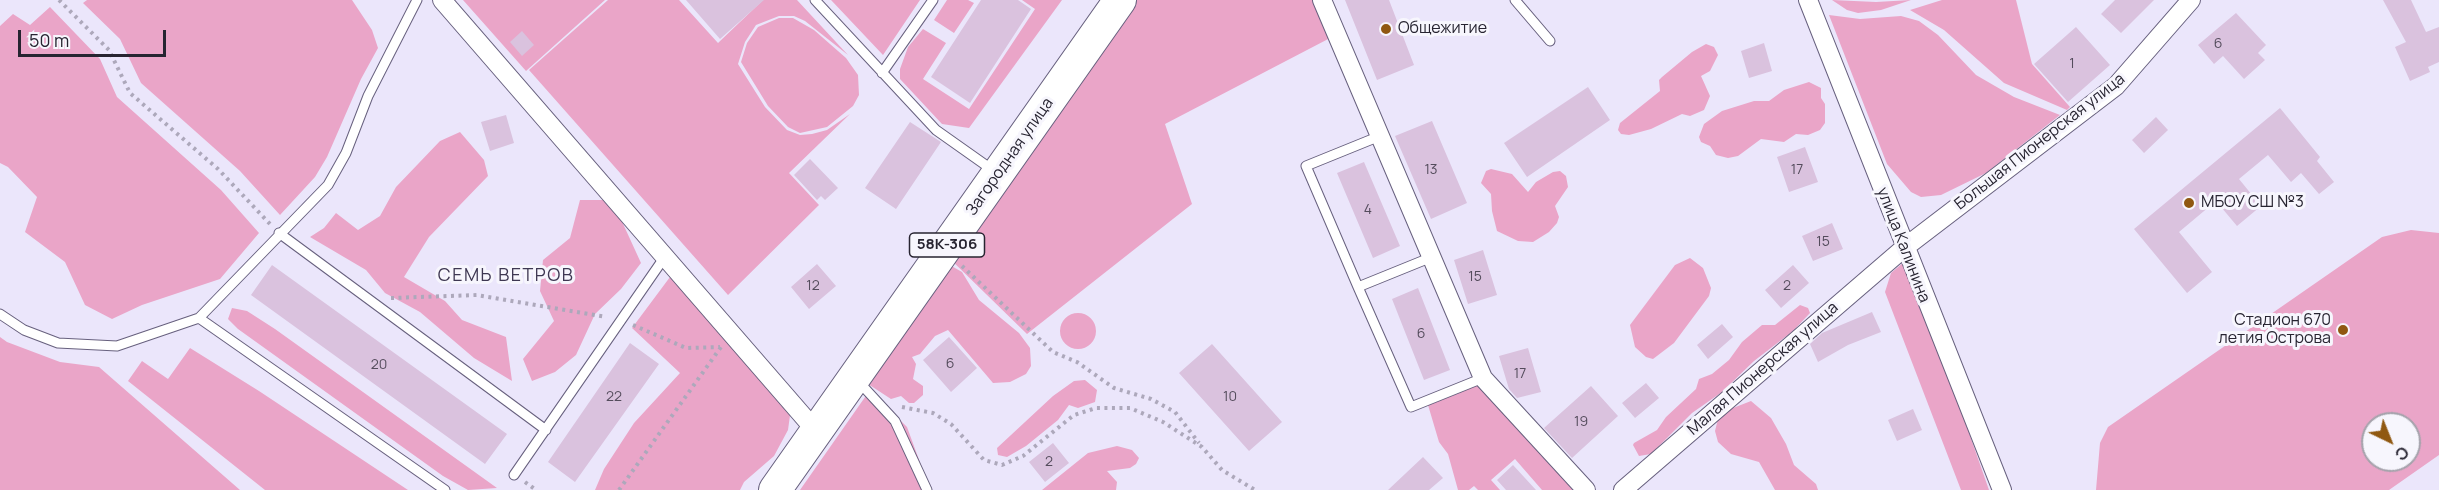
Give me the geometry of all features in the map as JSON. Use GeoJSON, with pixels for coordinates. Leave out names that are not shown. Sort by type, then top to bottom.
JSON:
{"type":"FeatureCollection","features":[{"type":"Feature","properties":{"kind":"highway","name":"Загородная улица"},"geometry":{"type":"LineString","coordinates":[[775,490],[1120,0]]}},
{"type":"Feature","properties":{"kind":"street"},"geometry":{"type":"LineString","coordinates":[[442,0],[816,431]]}},
{"type":"Feature","properties":{"kind":"street"},"geometry":{"type":"LineString","coordinates":[[1322,0],[1483,378],[1587,490]]}},
{"type":"Feature","properties":{"kind":"street","name":"улица Калинина"},"geometry":{"type":"LineString","coordinates":[[1808,0],[1904,248],[2002,490]]}},
{"type":"Feature","properties":{"kind":"street","name":"Большая Пионерская улица"},"geometry":{"type":"LineString","coordinates":[[1904,248],[2116,86],[2191,0]]}},
{"type":"Feature","properties":{"kind":"street","name":"Малая Пионерская улица"},"geometry":{"type":"LineString","coordinates":[[1623,490],[1904,248]]}},
{"type":"Feature","properties":{"kind":"lane"},"geometry":{"type":"LineString","coordinates":[[0,314],[24,330],[58,343],[117,346],[200,318],[279,233],[328,185],[346,153],[368,96],[417,0]]}},
{"type":"Feature","properties":{"kind":"lane"},"geometry":{"type":"LineString","coordinates":[[815,0],[936,130],[998,174]]}},
{"type":"Feature","properties":{"kind":"lane"},"geometry":{"type":"LineString","coordinates":[[882,73],[933,0]]}},
{"type":"Feature","properties":{"kind":"lane"},"geometry":{"type":"LineString","coordinates":[[1515,0],[1550,41]]}},
{"type":"Feature","properties":{"kind":"lane"},"geometry":{"type":"LineString","coordinates":[[1380,136],[1306,166],[1411,407],[1483,378]]}},
{"type":"Feature","properties":{"kind":"lane"},"geometry":{"type":"LineString","coordinates":[[279,233],[546,430]]}},
{"type":"Feature","properties":{"kind":"lane"},"geometry":{"type":"LineString","coordinates":[[1358,287],[1432,257]]}},
{"type":"Feature","properties":{"kind":"lane"},"geometry":{"type":"LineString","coordinates":[[514,475],[664,258]]}},
{"type":"Feature","properties":{"kind":"lane"},"geometry":{"type":"LineString","coordinates":[[200,318],[445,490]]}},
{"type":"Feature","properties":{"kind":"lane"},"geometry":{"type":"LineString","coordinates":[[854,377],[895,421],[927,490]]}},
{"type":"Feature","properties":{"kind":"path"},"geometry":{"type":"LineString","coordinates":[[59,0],[109,50],[130,93],[218,169],[279,233]]}},
{"type":"Feature","properties":{"kind":"path"},"geometry":{"type":"LineString","coordinates":[[944,249],[1053,352],[1077,362],[1114,388],[1151,399],[1175,412],[1222,470],[1255,490]]}},
{"type":"Feature","properties":{"kind":"path"},"geometry":{"type":"LineString","coordinates":[[369,299],[477,295],[623,320],[686,348],[721,347],[752,356]]}},
{"type":"Feature","properties":{"kind":"path"},"geometry":{"type":"LineString","coordinates":[[619,490],[721,347],[729,330]]}},
{"type":"Feature","properties":{"kind":"path"},"geometry":{"type":"LineString","coordinates":[[880,405],[933,413],[951,424],[984,460],[1002,465],[1023,456],[1074,415],[1096,408],[1130,408],[1163,422],[1202,447]]}},
{"type":"Feature","properties":{"kind":"shaded area"},"geometry":{"type":"Polygon","coordinates":[[[87,0],[352,0],[372,30],[378,48],[361,79],[327,157],[315,177],[280,215],[240,171],[141,83],[120,39],[83,3],[87,0]]]}},
{"type":"Feature","properties":{"kind":"shaded area"},"geometry":{"type":"Polygon","coordinates":[[[463,0],[605,0],[526,71],[463,0]]]}},
{"type":"Feature","properties":{"kind":"shaded area"},"geometry":{"type":"Polygon","coordinates":[[[608,0],[679,0],[718,43],[763,0],[797,0],[848,55],[805,21],[794,16],[779,16],[756,25],[745,42],[738,64],[765,107],[787,130],[800,135],[812,134],[827,130],[850,114],[789,173],[819,205],[728,295],[529,70],[608,0]]]}},
{"type":"Feature","properties":{"kind":"shaded area"},"geometry":{"type":"Polygon","coordinates":[[[831,0],[920,0],[883,55],[831,0]]]}},
{"type":"Feature","properties":{"kind":"shaded area"},"geometry":{"type":"Polygon","coordinates":[[[947,0],[968,0],[974,3],[954,33],[934,20],[947,0]]]}},
{"type":"Feature","properties":{"kind":"shaded area"},"geometry":{"type":"Polygon","coordinates":[[[1022,0],[1062,0],[969,128],[942,124],[900,79],[900,69],[908,47],[923,29],[946,43],[923,79],[969,109],[1035,9],[1022,0]]]}},
{"type":"Feature","properties":{"kind":"shaded area"},"geometry":{"type":"Polygon","coordinates":[[[1124,0],[1316,0],[1332,37],[1165,124],[1192,204],[1027,334],[945,254],[1124,0]]]}},
{"type":"Feature","properties":{"kind":"shaded area"},"geometry":{"type":"Polygon","coordinates":[[[1832,0],[1876,2],[1911,0],[1881,10],[1858,13],[1847,10],[1832,0]]]}},
{"type":"Feature","properties":{"kind":"shaded area"},"geometry":{"type":"Polygon","coordinates":[[[1942,0],[2016,0],[2032,64],[2070,107],[2067,110],[2004,83],[1944,30],[1910,10],[1942,0]]]}},
{"type":"Feature","properties":{"kind":"shaded area"},"geometry":{"type":"Polygon","coordinates":[[[50,7],[100,59],[117,97],[221,190],[259,233],[220,279],[142,305],[112,319],[85,305],[65,262],[25,232],[37,197],[8,167],[0,163],[0,26],[13,14],[30,25],[50,7]]]}},
{"type":"Feature","properties":{"kind":"shaded area"},"geometry":{"type":"Polygon","coordinates":[[[1829,15],[1860,19],[1901,16],[1919,21],[1938,35],[1976,75],[2014,97],[2060,115],[1986,173],[1941,195],[1921,197],[1911,192],[1887,164],[1829,15]]]}},
{"type":"Feature","properties":{"kind":"shaded area"},"geometry":{"type":"Polygon","coordinates":[[[779,18],[793,18],[814,30],[846,58],[858,75],[859,95],[853,106],[827,127],[800,133],[788,127],[768,106],[741,62],[747,43],[758,27],[779,18]]]}},
{"type":"Feature","properties":{"kind":"shaded area"},"geometry":{"type":"Polygon","coordinates":[[[1706,44],[1714,47],[1718,55],[1710,71],[1701,76],[1710,96],[1704,110],[1690,116],[1682,114],[1651,129],[1629,135],[1621,134],[1618,130],[1620,123],[1660,91],[1659,80],[1692,52],[1706,44]]]}},
{"type":"Feature","properties":{"kind":"shaded area"},"geometry":{"type":"Polygon","coordinates":[[[1809,82],[1821,88],[1821,98],[1825,104],[1825,123],[1820,130],[1808,135],[1796,134],[1784,142],[1761,139],[1738,156],[1728,158],[1716,155],[1710,146],[1701,142],[1699,137],[1704,124],[1722,111],[1754,101],[1769,101],[1784,90],[1809,82]]]}},
{"type":"Feature","properties":{"kind":"shaded area"},"geometry":{"type":"Polygon","coordinates":[[[460,132],[484,160],[488,176],[429,237],[404,277],[445,301],[462,320],[506,337],[512,381],[474,358],[420,312],[385,293],[366,270],[310,237],[324,228],[336,213],[358,230],[380,216],[396,187],[440,141],[460,132]]]}},
{"type":"Feature","properties":{"kind":"shaded area"},"geometry":{"type":"Polygon","coordinates":[[[1491,169],[1512,174],[1528,192],[1536,182],[1553,172],[1560,171],[1566,176],[1568,187],[1555,206],[1559,217],[1549,232],[1533,242],[1518,241],[1497,231],[1491,194],[1481,183],[1486,171],[1491,169]]]}},
{"type":"Feature","properties":{"kind":"shaded area"},"geometry":{"type":"Polygon","coordinates":[[[580,200],[604,200],[619,215],[641,263],[621,289],[595,314],[576,355],[555,372],[532,381],[523,359],[554,321],[540,291],[543,260],[570,238],[580,200]]]}},
{"type":"Feature","properties":{"kind":"shaded area","name":"Стадион 670 летия Острова"},"geometry":{"type":"Polygon","coordinates":[[[2411,230],[2439,233],[2439,455],[2421,468],[2421,412],[2361,412],[2361,472],[2415,472],[2389,490],[2096,490],[2100,443],[2108,427],[2382,237],[2411,230]]]}},
{"type":"Feature","properties":{"kind":"shaded area"},"geometry":{"type":"Polygon","coordinates":[[[1690,258],[1703,268],[1711,288],[1709,296],[1674,343],[1653,359],[1646,357],[1635,347],[1630,325],[1675,265],[1690,258]]]}},
{"type":"Feature","properties":{"kind":"shaded area"},"geometry":{"type":"Polygon","coordinates":[[[1904,262],[1911,267],[1989,490],[1961,490],[1885,292],[1891,273],[1904,262]]]}},
{"type":"Feature","properties":{"kind":"shaded area"},"geometry":{"type":"Polygon","coordinates":[[[948,264],[962,272],[979,300],[1019,333],[1030,348],[1031,366],[1026,374],[1010,382],[993,383],[948,330],[935,336],[920,354],[912,357],[916,364],[913,379],[923,386],[923,395],[914,403],[909,403],[901,396],[891,399],[868,384],[948,264]]]}},
{"type":"Feature","properties":{"kind":"shaded area"},"geometry":{"type":"Polygon","coordinates":[[[670,277],[718,320],[791,408],[788,430],[774,456],[744,482],[740,490],[595,490],[604,469],[634,423],[680,373],[632,328],[670,277]]]}},
{"type":"Feature","properties":{"kind":"shaded area"},"geometry":{"type":"Polygon","coordinates":[[[1800,305],[1808,308],[1810,313],[1793,331],[1754,361],[1722,392],[1692,413],[1651,454],[1639,456],[1634,443],[1657,430],[1666,417],[1696,389],[1699,379],[1712,374],[1729,360],[1742,342],[1762,325],[1775,325],[1800,305]]]}},
{"type":"Feature","properties":{"kind":"shaded area"},"geometry":{"type":"Polygon","coordinates":[[[232,308],[247,311],[275,329],[497,488],[468,490],[443,476],[238,329],[228,319],[232,308]]]}},
{"type":"Feature","properties":{"kind":"shaded area"},"geometry":{"type":"Polygon","coordinates":[[[1078,313],[1091,318],[1096,331],[1091,344],[1078,349],[1065,344],[1060,331],[1065,318],[1078,313]]]}},
{"type":"Feature","properties":{"kind":"shaded area"},"geometry":{"type":"Polygon","coordinates":[[[0,337],[7,342],[60,362],[99,367],[240,490],[0,490],[0,337]]]}},
{"type":"Feature","properties":{"kind":"shaded area"},"geometry":{"type":"Polygon","coordinates":[[[190,348],[408,490],[265,490],[128,381],[142,361],[168,379],[190,348]]]}},
{"type":"Feature","properties":{"kind":"shaded area"},"geometry":{"type":"Polygon","coordinates":[[[1085,380],[1097,390],[1095,402],[1078,408],[1069,405],[1058,420],[1026,446],[1007,457],[998,455],[997,448],[1053,396],[1074,381],[1085,380]]]}},
{"type":"Feature","properties":{"kind":"shaded area"},"geometry":{"type":"Polygon","coordinates":[[[1482,383],[1581,490],[1542,490],[1515,459],[1491,480],[1500,490],[1478,490],[1474,486],[1469,490],[1458,490],[1448,454],[1439,442],[1428,405],[1482,383]]]}},
{"type":"Feature","properties":{"kind":"shaded area"},"geometry":{"type":"Polygon","coordinates":[[[870,390],[907,427],[930,490],[800,490],[870,390]]]}},
{"type":"Feature","properties":{"kind":"shaded area"},"geometry":{"type":"Polygon","coordinates":[[[1751,401],[1771,418],[1786,444],[1794,465],[1816,484],[1818,490],[1775,490],[1759,462],[1731,454],[1718,442],[1715,431],[1718,419],[1728,410],[1751,401]]]}},
{"type":"Feature","properties":{"kind":"shaded area"},"geometry":{"type":"Polygon","coordinates":[[[1117,446],[1132,450],[1139,458],[1130,468],[1107,471],[1117,482],[1116,490],[1042,490],[1088,453],[1117,446]]]}},
{"type":"Feature","properties":{"kind":"building"},"geometry":{"type":"Polygon","coordinates":[[[686,0],[764,0],[720,39],[686,0]]]}},
{"type":"Feature","properties":{"kind":"building"},"geometry":{"type":"Polygon","coordinates":[[[981,0],[1018,0],[1031,9],[970,103],[931,77],[981,0]]]}},
{"type":"Feature","properties":{"kind":"building"},"geometry":{"type":"Polygon","coordinates":[[[1345,0],[1389,0],[1414,65],[1377,80],[1345,0]]]}},
{"type":"Feature","properties":{"kind":"building"},"geometry":{"type":"Polygon","coordinates":[[[2115,0],[2154,0],[2121,33],[2101,14],[2115,0]]]}},
{"type":"Feature","properties":{"kind":"building"},"geometry":{"type":"Polygon","coordinates":[[[2383,0],[2411,0],[2426,32],[2439,27],[2439,62],[2428,67],[2430,72],[2410,81],[2395,47],[2406,42],[2383,0]]]}},
{"type":"Feature","properties":{"kind":"building"},"geometry":{"type":"Polygon","coordinates":[[[2236,13],[2266,45],[2258,53],[2265,60],[2244,79],[2223,56],[2214,64],[2198,45],[2236,13]]]}},
{"type":"Feature","properties":{"kind":"building"},"geometry":{"type":"Polygon","coordinates":[[[2076,27],[2110,65],[2068,102],[2034,64],[2076,27]]]}},
{"type":"Feature","properties":{"kind":"building"},"geometry":{"type":"Polygon","coordinates":[[[522,31],[534,45],[522,56],[510,42],[522,31]]]}},
{"type":"Feature","properties":{"kind":"building"},"geometry":{"type":"Polygon","coordinates":[[[1764,43],[1772,71],[1749,78],[1741,51],[1764,43]]]}},
{"type":"Feature","properties":{"kind":"building"},"geometry":{"type":"Polygon","coordinates":[[[1588,87],[1610,120],[1527,177],[1504,143],[1588,87]]]}},
{"type":"Feature","properties":{"kind":"building","name":"МБОУ СШ №3"},"geometry":{"type":"Polygon","coordinates":[[[2280,108],[2320,157],[2317,161],[2334,182],[2319,194],[2301,173],[2291,182],[2268,155],[2239,179],[2261,206],[2237,226],[2216,201],[2179,232],[2212,272],[2187,293],[2134,229],[2280,108]]]}},
{"type":"Feature","properties":{"kind":"building"},"geometry":{"type":"Polygon","coordinates":[[[506,115],[514,143],[490,151],[481,122],[506,115]]]}},
{"type":"Feature","properties":{"kind":"building"},"geometry":{"type":"Polygon","coordinates":[[[2156,117],[2168,130],[2144,153],[2132,140],[2156,117]]]}},
{"type":"Feature","properties":{"kind":"building"},"geometry":{"type":"Polygon","coordinates":[[[1432,121],[1467,203],[1431,219],[1395,136],[1432,121]]]}},
{"type":"Feature","properties":{"kind":"building"},"geometry":{"type":"Polygon","coordinates":[[[910,122],[941,142],[896,209],[865,188],[910,122]]]}},
{"type":"Feature","properties":{"kind":"building"},"geometry":{"type":"Polygon","coordinates":[[[1805,147],[1818,182],[1789,192],[1777,157],[1805,147]]]}},
{"type":"Feature","properties":{"kind":"building"},"geometry":{"type":"Polygon","coordinates":[[[810,159],[838,188],[825,200],[821,196],[817,200],[794,175],[810,159]]]}},
{"type":"Feature","properties":{"kind":"building"},"geometry":{"type":"Polygon","coordinates":[[[1364,162],[1400,246],[1373,258],[1337,173],[1364,162]]]}},
{"type":"Feature","properties":{"kind":"building"},"geometry":{"type":"Polygon","coordinates":[[[1832,223],[1843,249],[1813,261],[1802,236],[1832,223]]]}},
{"type":"Feature","properties":{"kind":"building"},"geometry":{"type":"Polygon","coordinates":[[[1483,250],[1497,295],[1468,304],[1454,260],[1483,250]]]}},
{"type":"Feature","properties":{"kind":"building"},"geometry":{"type":"Polygon","coordinates":[[[817,264],[836,286],[809,309],[791,287],[817,264]]]}},
{"type":"Feature","properties":{"kind":"building"},"geometry":{"type":"Polygon","coordinates":[[[272,265],[507,434],[485,464],[251,295],[272,265]]]}},
{"type":"Feature","properties":{"kind":"building"},"geometry":{"type":"Polygon","coordinates":[[[1793,265],[1809,283],[1781,308],[1765,290],[1793,265]]]}},
{"type":"Feature","properties":{"kind":"building"},"geometry":{"type":"Polygon","coordinates":[[[1418,288],[1450,370],[1424,380],[1392,299],[1418,288]]]}},
{"type":"Feature","properties":{"kind":"building"},"geometry":{"type":"Polygon","coordinates":[[[1872,312],[1881,332],[1848,345],[1818,362],[1810,344],[1822,333],[1872,312]]]}},
{"type":"Feature","properties":{"kind":"building"},"geometry":{"type":"Polygon","coordinates":[[[1722,324],[1733,337],[1708,359],[1697,345],[1722,324]]]}},
{"type":"Feature","properties":{"kind":"building"},"geometry":{"type":"Polygon","coordinates":[[[949,337],[977,368],[951,392],[923,360],[949,337]]]}},
{"type":"Feature","properties":{"kind":"building"},"geometry":{"type":"Polygon","coordinates":[[[630,343],[659,364],[575,482],[548,462],[630,343]]]}},
{"type":"Feature","properties":{"kind":"building"},"geometry":{"type":"Polygon","coordinates":[[[1212,344],[1282,422],[1249,451],[1179,373],[1212,344]]]}},
{"type":"Feature","properties":{"kind":"building"},"geometry":{"type":"Polygon","coordinates":[[[1528,348],[1541,392],[1517,398],[1509,389],[1499,356],[1528,348]]]}},
{"type":"Feature","properties":{"kind":"building"},"geometry":{"type":"Polygon","coordinates":[[[1646,383],[1659,398],[1635,418],[1622,403],[1646,383]]]}},
{"type":"Feature","properties":{"kind":"building"},"geometry":{"type":"Polygon","coordinates":[[[1591,386],[1618,416],[1572,458],[1544,428],[1591,386]]]}},
{"type":"Feature","properties":{"kind":"building"},"geometry":{"type":"Polygon","coordinates":[[[1913,409],[1922,430],[1897,441],[1888,420],[1913,409]]]}},
{"type":"Feature","properties":{"kind":"building"},"geometry":{"type":"Polygon","coordinates":[[[1053,443],[1069,463],[1045,482],[1029,462],[1053,443]]]}},
{"type":"Feature","properties":{"kind":"building"},"geometry":{"type":"Polygon","coordinates":[[[1423,457],[1443,478],[1429,490],[1388,490],[1423,457]]]}},
{"type":"Feature","properties":{"kind":"building"},"geometry":{"type":"Polygon","coordinates":[[[1513,465],[1536,490],[1506,490],[1497,480],[1513,465]]]}},
{"type":"Feature","properties":{"kind":"place","name":"Общежитие"},"geometry":{"type":"Point","coordinates":[1386,29]}},
{"type":"Feature","properties":{"kind":"place","name":"МБОУ СШ №3"},"geometry":{"type":"Point","coordinates":[2189,203]}},
{"type":"Feature","properties":{"kind":"place","name":"Стадион 670 летия Острова"},"geometry":{"type":"Point","coordinates":[2343,330]}},
{"type":"Feature","properties":{"kind":"district","name":"СЕМЬ ВЕТРОВ"},"geometry":{"type":"Point","coordinates":[506,276]}}]}
